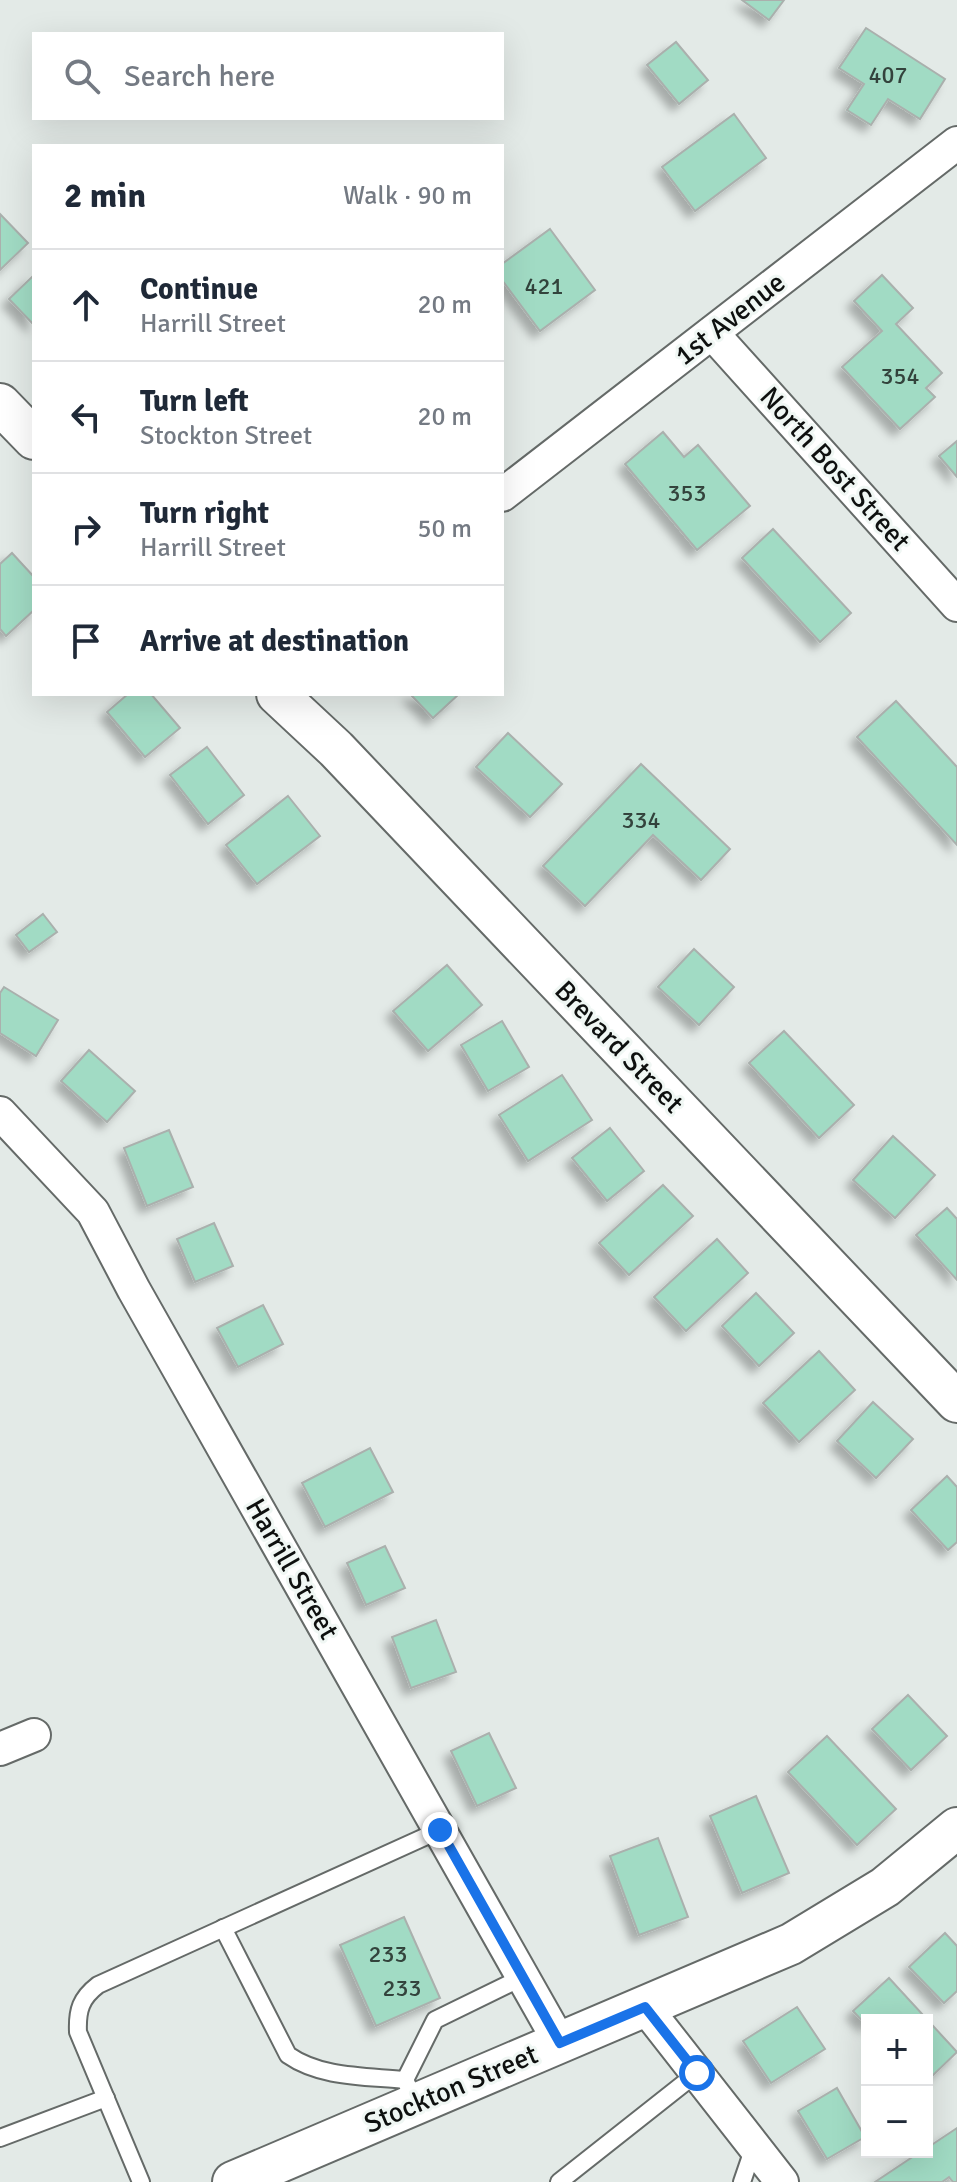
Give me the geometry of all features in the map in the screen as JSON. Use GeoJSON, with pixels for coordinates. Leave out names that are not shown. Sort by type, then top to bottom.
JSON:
{"type":"FeatureCollection","features":[{"type":"Feature","properties":{"kind":"street","name":"1st Avenue"},"geometry":{"type":"LineString","coordinates":[[504,493],[957,143]]}},
{"type":"Feature","properties":{"kind":"street","name":"North Bost Street"},"geometry":{"type":"LineString","coordinates":[[712,333],[957,605]]}},
{"type":"Feature","properties":{"kind":"street"},"geometry":{"type":"LineString","coordinates":[[0,404],[32,437]]}},
{"type":"Feature","properties":{"kind":"street","name":"Brevard Street"},"geometry":{"type":"LineString","coordinates":[[279,696],[347,761],[957,1402]]}},
{"type":"Feature","properties":{"kind":"street","name":"Harrill Street"},"geometry":{"type":"LineString","coordinates":[[0,1113],[93,1212],[134,1290],[560,2043]]}},
{"type":"Feature","properties":{"kind":"street"},"geometry":{"type":"LineString","coordinates":[[0,1749],[34,1735]]}},
{"type":"Feature","properties":{"kind":"street","name":"Stockton Street"},"geometry":{"type":"LineString","coordinates":[[233,2182],[411,2092],[560,2043],[791,1944],[885,1887],[957,1828]]}},
{"type":"Feature","properties":{"kind":"street"},"geometry":{"type":"LineString","coordinates":[[645,2007],[782,2182]]}},
{"type":"Feature","properties":{"kind":"lane"},"geometry":{"type":"LineString","coordinates":[[141,2182],[78,2032],[77,2012],[85,1994],[98,1985],[440,1830]]}},
{"type":"Feature","properties":{"kind":"lane"},"geometry":{"type":"LineString","coordinates":[[223,1928],[288,2055],[306,2067],[411,2092],[435,2020],[523,1977]]}},
{"type":"Feature","properties":{"kind":"lane"},"geometry":{"type":"LineString","coordinates":[[559,2182],[697,2073]]}},
{"type":"Feature","properties":{"kind":"lane"},"geometry":{"type":"LineString","coordinates":[[0,2138],[106,2098]]}},
{"type":"Feature","properties":{"kind":"lane"},"geometry":{"type":"LineString","coordinates":[[742,2182],[754,2147]]}},
{"type":"Feature","properties":{"kind":"building"},"geometry":{"type":"Polygon","coordinates":[[[742,0],[784,0],[769,20],[742,0]]]}},
{"type":"Feature","properties":{"kind":"building"},"geometry":{"type":"Polygon","coordinates":[[[866,28],[945,79],[920,119],[888,99],[871,125],[847,110],[864,84],[839,68],[866,28]]]}},
{"type":"Feature","properties":{"kind":"building"},"geometry":{"type":"Polygon","coordinates":[[[676,42],[708,80],[679,104],[647,65],[676,42]]]}},
{"type":"Feature","properties":{"kind":"building"},"geometry":{"type":"Polygon","coordinates":[[[734,114],[766,158],[695,211],[662,167],[734,114]]]}},
{"type":"Feature","properties":{"kind":"building"},"geometry":{"type":"Polygon","coordinates":[[[0,214],[28,243],[0,270],[0,214]]]}},
{"type":"Feature","properties":{"kind":"building"},"geometry":{"type":"Polygon","coordinates":[[[550,229],[595,290],[540,331],[504,283],[504,263],[550,229]]]}},
{"type":"Feature","properties":{"kind":"building"},"geometry":{"type":"Polygon","coordinates":[[[882,275],[913,308],[896,324],[942,373],[926,388],[935,397],[900,429],[842,367],[882,331],[854,301],[882,275]]]}},
{"type":"Feature","properties":{"kind":"building"},"geometry":{"type":"Polygon","coordinates":[[[32,277],[32,323],[9,299],[32,277]]]}},
{"type":"Feature","properties":{"kind":"building"},"geometry":{"type":"Polygon","coordinates":[[[663,432],[684,457],[698,445],[750,506],[697,550],[625,464],[663,432]]]}},
{"type":"Feature","properties":{"kind":"building"},"geometry":{"type":"Polygon","coordinates":[[[957,441],[957,477],[939,456],[957,441]]]}},
{"type":"Feature","properties":{"kind":"building"},"geometry":{"type":"Polygon","coordinates":[[[773,529],[851,613],[820,642],[742,558],[773,529]]]}},
{"type":"Feature","properties":{"kind":"building"},"geometry":{"type":"Polygon","coordinates":[[[12,553],[32,575],[32,612],[6,636],[0,629],[0,564],[12,553]]]}},
{"type":"Feature","properties":{"kind":"building"},"geometry":{"type":"Polygon","coordinates":[[[126,696],[153,696],[180,728],[145,757],[107,712],[126,696]]]}},
{"type":"Feature","properties":{"kind":"building"},"geometry":{"type":"Polygon","coordinates":[[[412,696],[457,696],[433,718],[412,696]]]}},
{"type":"Feature","properties":{"kind":"building"},"geometry":{"type":"Polygon","coordinates":[[[896,701],[957,767],[957,845],[857,737],[896,701]]]}},
{"type":"Feature","properties":{"kind":"building"},"geometry":{"type":"Polygon","coordinates":[[[508,733],[562,784],[530,817],[476,767],[508,733]]]}},
{"type":"Feature","properties":{"kind":"building"},"geometry":{"type":"Polygon","coordinates":[[[207,747],[244,795],[208,824],[170,775],[207,747]]]}},
{"type":"Feature","properties":{"kind":"building"},"geometry":{"type":"Polygon","coordinates":[[[641,764],[730,849],[701,880],[653,835],[585,906],[543,866],[641,764]]]}},
{"type":"Feature","properties":{"kind":"building"},"geometry":{"type":"Polygon","coordinates":[[[288,796],[320,836],[257,884],[226,845],[288,796]]]}},
{"type":"Feature","properties":{"kind":"building"},"geometry":{"type":"Polygon","coordinates":[[[43,914],[57,932],[29,952],[16,935],[43,914]]]}},
{"type":"Feature","properties":{"kind":"building"},"geometry":{"type":"Polygon","coordinates":[[[694,949],[734,987],[699,1025],[658,987],[694,949]]]}},
{"type":"Feature","properties":{"kind":"building"},"geometry":{"type":"Polygon","coordinates":[[[447,965],[482,1005],[428,1051],[393,1011],[447,965]]]}},
{"type":"Feature","properties":{"kind":"building"},"geometry":{"type":"Polygon","coordinates":[[[4,987],[58,1020],[36,1056],[0,1033],[0,993],[4,987]]]}},
{"type":"Feature","properties":{"kind":"building"},"geometry":{"type":"Polygon","coordinates":[[[502,1021],[529,1067],[488,1091],[461,1045],[502,1021]]]}},
{"type":"Feature","properties":{"kind":"building"},"geometry":{"type":"Polygon","coordinates":[[[784,1031],[854,1105],[819,1138],[749,1063],[784,1031]]]}},
{"type":"Feature","properties":{"kind":"building"},"geometry":{"type":"Polygon","coordinates":[[[89,1050],[135,1091],[107,1122],[61,1081],[89,1050]]]}},
{"type":"Feature","properties":{"kind":"building"},"geometry":{"type":"Polygon","coordinates":[[[562,1075],[592,1120],[528,1161],[499,1115],[562,1075]]]}},
{"type":"Feature","properties":{"kind":"building"},"geometry":{"type":"Polygon","coordinates":[[[610,1128],[644,1171],[607,1201],[572,1158],[610,1128]]]}},
{"type":"Feature","properties":{"kind":"building"},"geometry":{"type":"Polygon","coordinates":[[[169,1130],[193,1187],[147,1206],[124,1148],[169,1130]]]}},
{"type":"Feature","properties":{"kind":"building"},"geometry":{"type":"Polygon","coordinates":[[[893,1136],[935,1175],[895,1218],[853,1180],[893,1136]]]}},
{"type":"Feature","properties":{"kind":"building"},"geometry":{"type":"Polygon","coordinates":[[[663,1185],[693,1216],[629,1275],[599,1243],[663,1185]]]}},
{"type":"Feature","properties":{"kind":"building"},"geometry":{"type":"Polygon","coordinates":[[[947,1208],[957,1219],[957,1280],[916,1235],[947,1208]]]}},
{"type":"Feature","properties":{"kind":"building"},"geometry":{"type":"Polygon","coordinates":[[[214,1223],[233,1266],[195,1282],[177,1239],[214,1223]]]}},
{"type":"Feature","properties":{"kind":"building"},"geometry":{"type":"Polygon","coordinates":[[[717,1239],[748,1273],[686,1331],[654,1297],[717,1239]]]}},
{"type":"Feature","properties":{"kind":"building"},"geometry":{"type":"Polygon","coordinates":[[[756,1293],[794,1333],[759,1366],[722,1326],[756,1293]]]}},
{"type":"Feature","properties":{"kind":"building"},"geometry":{"type":"Polygon","coordinates":[[[263,1305],[283,1344],[238,1367],[217,1328],[263,1305]]]}},
{"type":"Feature","properties":{"kind":"building"},"geometry":{"type":"Polygon","coordinates":[[[819,1351],[855,1390],[799,1442],[763,1403],[819,1351]]]}},
{"type":"Feature","properties":{"kind":"building"},"geometry":{"type":"Polygon","coordinates":[[[873,1402],[913,1439],[876,1478],[837,1441],[873,1402]]]}},
{"type":"Feature","properties":{"kind":"building"},"geometry":{"type":"Polygon","coordinates":[[[370,1448],[393,1492],[325,1527],[302,1483],[370,1448]]]}},
{"type":"Feature","properties":{"kind":"building"},"geometry":{"type":"Polygon","coordinates":[[[947,1476],[957,1487],[957,1542],[948,1550],[911,1510],[947,1476]]]}},
{"type":"Feature","properties":{"kind":"building"},"geometry":{"type":"Polygon","coordinates":[[[385,1546],[405,1588],[366,1605],[347,1563],[385,1546]]]}},
{"type":"Feature","properties":{"kind":"building"},"geometry":{"type":"Polygon","coordinates":[[[436,1620],[456,1672],[411,1688],[392,1637],[436,1620]]]}},
{"type":"Feature","properties":{"kind":"building"},"geometry":{"type":"Polygon","coordinates":[[[908,1695],[947,1736],[911,1770],[872,1729],[908,1695]]]}},
{"type":"Feature","properties":{"kind":"building"},"geometry":{"type":"Polygon","coordinates":[[[489,1733],[516,1788],[477,1806],[451,1751],[489,1733]]]}},
{"type":"Feature","properties":{"kind":"building"},"geometry":{"type":"Polygon","coordinates":[[[827,1736],[896,1809],[857,1845],[788,1772],[827,1736]]]}},
{"type":"Feature","properties":{"kind":"building"},"geometry":{"type":"Polygon","coordinates":[[[756,1796],[789,1873],[742,1893],[710,1816],[756,1796]]]}},
{"type":"Feature","properties":{"kind":"building"},"geometry":{"type":"Polygon","coordinates":[[[658,1838],[688,1917],[639,1935],[610,1856],[658,1838]]]}},
{"type":"Feature","properties":{"kind":"building"},"geometry":{"type":"Polygon","coordinates":[[[404,1917],[440,1998],[376,2026],[340,1945],[404,1917]]]}},
{"type":"Feature","properties":{"kind":"building"},"geometry":{"type":"Polygon","coordinates":[[[945,1933],[957,1946],[957,1991],[944,2003],[909,1967],[945,1933]]]}},
{"type":"Feature","properties":{"kind":"building"},"geometry":{"type":"Polygon","coordinates":[[[889,1978],[922,2014],[861,2014],[861,2020],[853,2011],[889,1978]]]}},
{"type":"Feature","properties":{"kind":"building"},"geometry":{"type":"Polygon","coordinates":[[[797,2007],[825,2049],[771,2083],[743,2041],[797,2007]]]}},
{"type":"Feature","properties":{"kind":"building"},"geometry":{"type":"Polygon","coordinates":[[[933,2026],[957,2052],[933,2075],[933,2026]]]}},
{"type":"Feature","properties":{"kind":"building"},"geometry":{"type":"Polygon","coordinates":[[[837,2088],[861,2130],[861,2139],[827,2159],[798,2111],[837,2088]]]}},
{"type":"Feature","properties":{"kind":"building"},"geometry":{"type":"Polygon","coordinates":[[[957,2128],[957,2182],[949,2177],[942,2182],[875,2182],[911,2158],[933,2158],[933,2144],[957,2128]]]}},
{"type":"Feature","properties":{"kind":"route"},"geometry":{"type":"LineString","coordinates":[[440,1830],[560,2043],[645,2007],[697,2073]]}}]}
